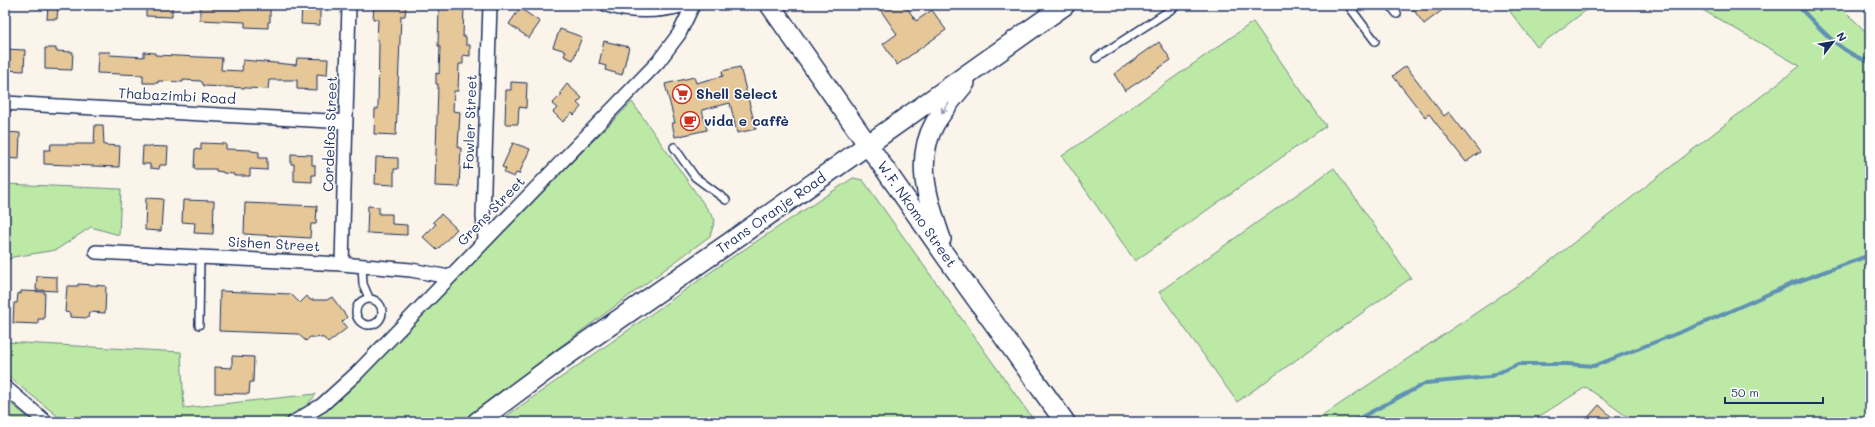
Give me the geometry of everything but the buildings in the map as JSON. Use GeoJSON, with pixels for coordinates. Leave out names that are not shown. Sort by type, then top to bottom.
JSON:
{"type":"FeatureCollection","features":[{"type":"Feature","properties":{"kind":"main road","name":"W.F. Nkomo Street"},"geometry":{"type":"LineString","coordinates":[[770,5],[947,258],[1065,422]]}},
{"type":"Feature","properties":{"kind":"main road","name":"Trans Oranje Road"},"geometry":{"type":"LineString","coordinates":[[477,422],[563,358],[729,243],[1065,5]]}},
{"type":"Feature","properties":{"kind":"main road"},"geometry":{"type":"LineString","coordinates":[[947,258],[931,208],[925,182],[924,159],[927,144],[934,124],[945,107],[978,66]]}},
{"type":"Feature","properties":{"kind":"street","name":"Cordelfos Street"},"geometry":{"type":"LineString","coordinates":[[342,264],[349,5]]}},
{"type":"Feature","properties":{"kind":"street","name":"Fowler Street"},"geometry":{"type":"LineString","coordinates":[[485,239],[483,216],[490,5]]}},
{"type":"Feature","properties":{"kind":"street"},"geometry":{"type":"LineString","coordinates":[[606,5],[644,11],[657,11],[685,5]]}},
{"type":"Feature","properties":{"kind":"street","name":"Grens Street"},"geometry":{"type":"LineString","coordinates":[[294,422],[322,405],[338,391],[658,62],[680,34],[693,5]]}},
{"type":"Feature","properties":{"kind":"street","name":"Thabazimbi Road"},"geometry":{"type":"LineString","coordinates":[[5,103],[346,122]]}},
{"type":"Feature","properties":{"kind":"street","name":"Sishen Street"},"geometry":{"type":"LineString","coordinates":[[96,252],[362,265],[411,270],[449,277]]}},
{"type":"Feature","properties":{"kind":"street"},"geometry":{"type":"LineString","coordinates":[[5,387],[46,422]]}},
{"type":"Feature","properties":{"kind":"lane"},"geometry":{"type":"LineString","coordinates":[[1096,58],[1178,5]]}},
{"type":"Feature","properties":{"kind":"lane"},"geometry":{"type":"LineString","coordinates":[[1348,5],[1375,41]]}},
{"type":"Feature","properties":{"kind":"lane"},"geometry":{"type":"LineString","coordinates":[[1390,5],[1397,14]]}},
{"type":"Feature","properties":{"kind":"lane"},"geometry":{"type":"LineString","coordinates":[[674,147],[695,177],[726,200]]}},
{"type":"Feature","properties":{"kind":"lane"},"geometry":{"type":"LineString","coordinates":[[199,324],[200,257]]}},
{"type":"Feature","properties":{"kind":"lane"},"geometry":{"type":"LineString","coordinates":[[362,265],[363,284],[369,298]]}},
{"type":"Feature","properties":{"kind":"green space"},"geometry":{"type":"Polygon","coordinates":[[[1505,5],[1586,5],[1588,9],[1537,47],[1505,5]]]}},
{"type":"Feature","properties":{"kind":"green space"},"geometry":{"type":"Polygon","coordinates":[[[1694,5],[1839,5],[1870,36],[1870,422],[1627,422],[1629,418],[1586,387],[1530,422],[1313,422],[1531,276],[1800,66],[1694,5]]]}},
{"type":"Feature","properties":{"kind":"green space"},"geometry":{"type":"Polygon","coordinates":[[[1253,22],[1326,126],[1135,261],[1062,156],[1253,22]]]}},
{"type":"Feature","properties":{"kind":"green space"},"geometry":{"type":"Polygon","coordinates":[[[632,102],[715,220],[710,236],[461,422],[306,422],[349,391],[521,213],[632,102]]]}},
{"type":"Feature","properties":{"kind":"green space"},"geometry":{"type":"Polygon","coordinates":[[[1334,168],[1411,278],[1237,402],[1159,292],[1334,168]]]}},
{"type":"Feature","properties":{"kind":"green space"},"geometry":{"type":"Polygon","coordinates":[[[853,178],[863,180],[1035,422],[498,422],[725,262],[853,178]]]}},
{"type":"Feature","properties":{"kind":"green space"},"geometry":{"type":"Polygon","coordinates":[[[5,184],[121,189],[119,235],[91,227],[56,250],[13,257],[5,262],[5,184]]]}},
{"type":"Feature","properties":{"kind":"green space"},"geometry":{"type":"Polygon","coordinates":[[[5,342],[181,352],[184,408],[316,394],[305,408],[280,422],[65,422],[5,374],[5,342]]]}},
{"type":"Feature","properties":{"kind":"green space"},"geometry":{"type":"Polygon","coordinates":[[[5,399],[34,422],[5,422],[5,399]]]}},
{"type":"Feature","properties":{"kind":"waterway"},"geometry":{"type":"LineString","coordinates":[[1797,5],[1840,46],[1859,58],[1870,62]]}},
{"type":"Feature","properties":{"kind":"waterway"},"geometry":{"type":"LineString","coordinates":[[1352,422],[1426,383],[1489,377],[1518,364],[1567,364],[1594,366],[1701,324],[1791,284],[1870,255]]}},
{"type":"Feature","properties":{"kind":"place","name":"Shell Select"},"geometry":{"type":"Point","coordinates":[682,94]}},
{"type":"Feature","properties":{"kind":"place","name":"vida e caffè"},"geometry":{"type":"Point","coordinates":[690,121]}}]}
